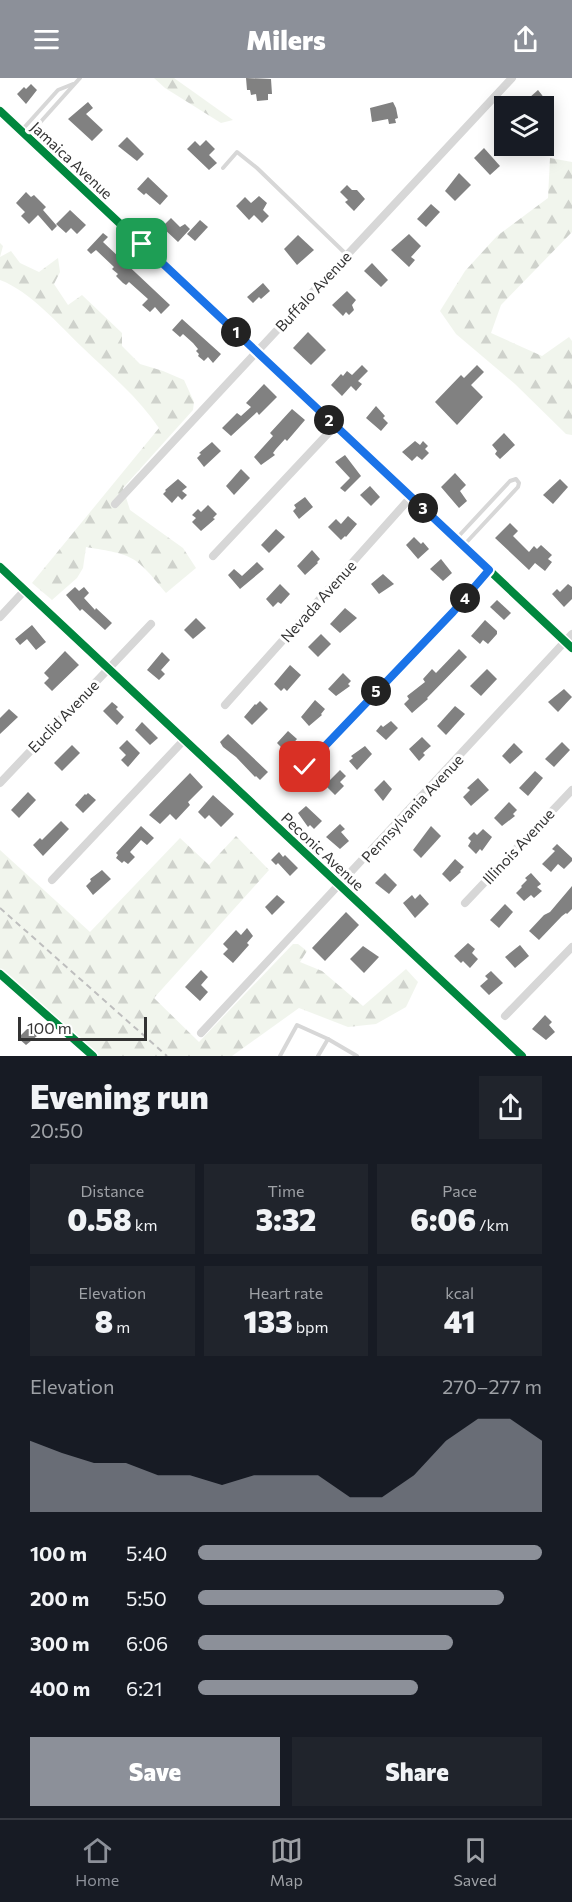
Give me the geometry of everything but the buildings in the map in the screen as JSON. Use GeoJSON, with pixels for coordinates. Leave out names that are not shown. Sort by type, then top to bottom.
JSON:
{"type":"FeatureCollection","features":[{"type":"Feature","properties":{"kind":"street","name":"Buffalo Avenue"},"geometry":{"type":"LineString","coordinates":[[115,504],[512,78]]}},
{"type":"Feature","properties":{"kind":"street","name":"Jamaica Avenue"},"geometry":{"type":"LineString","coordinates":[[0,111],[572,648]]}},
{"type":"Feature","properties":{"kind":"street"},"geometry":{"type":"LineString","coordinates":[[213,556],[335,426]]}},
{"type":"Feature","properties":{"kind":"street","name":"Nevada Avenue"},"geometry":{"type":"LineString","coordinates":[[225,705],[411,497]]}},
{"type":"Feature","properties":{"kind":"street"},"geometry":{"type":"LineString","coordinates":[[305,767],[453,612],[489,570]]}},
{"type":"Feature","properties":{"kind":"street","name":"Peconic Avenue"},"geometry":{"type":"LineString","coordinates":[[2,571],[25,590],[521,1056]]}},
{"type":"Feature","properties":{"kind":"street"},"geometry":{"type":"LineString","coordinates":[[0,617],[25,590]]}},
{"type":"Feature","properties":{"kind":"street","name":"Euclid Avenue"},"geometry":{"type":"LineString","coordinates":[[0,783],[151,624]]}},
{"type":"Feature","properties":{"kind":"street","name":"Pennsylvania Avenue"},"geometry":{"type":"LineString","coordinates":[[201,1034],[572,634]]}},
{"type":"Feature","properties":{"kind":"street"},"geometry":{"type":"LineString","coordinates":[[52,880],[184,740]]}},
{"type":"Feature","properties":{"kind":"street","name":"Illinois Avenue"},"geometry":{"type":"LineString","coordinates":[[465,903],[572,790]]}},
{"type":"Feature","properties":{"kind":"street"},"geometry":{"type":"LineString","coordinates":[[505,1016],[572,947]]}},
{"type":"Feature","properties":{"kind":"street"},"geometry":{"type":"LineString","coordinates":[[0,974],[93,1056]]}},
{"type":"Feature","properties":{"kind":"lane"},"geometry":{"type":"LineString","coordinates":[[24,134],[80,78]]}},
{"type":"Feature","properties":{"kind":"lane"},"geometry":{"type":"LineString","coordinates":[[24,134],[58,90],[74,84]]}},
{"type":"Feature","properties":{"kind":"lane"},"geometry":{"type":"LineString","coordinates":[[223,168],[237,152],[346,254]]}},
{"type":"Feature","properties":{"kind":"lane"},"geometry":{"type":"LineString","coordinates":[[456,539],[510,481],[516,479],[519,483],[518,487],[463,546]]}},
{"type":"Feature","properties":{"kind":"lane"},"geometry":{"type":"LineString","coordinates":[[280,1056],[297,1025],[357,1056]]}},
{"type":"Feature","properties":{"kind":"lane"},"geometry":{"type":"LineString","coordinates":[[318,1056],[328,1039]]}},
{"type":"Feature","properties":{"kind":"green space"},"geometry":{"type":"Polygon","coordinates":[[[154,78],[174,78],[233,120],[221,123],[165,88],[154,78]]]}},
{"type":"Feature","properties":{"kind":"green space"},"geometry":{"type":"Polygon","coordinates":[[[550,158],[572,162],[572,232],[501,305],[491,333],[542,356],[569,337],[572,341],[572,435],[566,434],[515,384],[456,334],[440,311],[465,271],[497,236],[548,198],[550,158]]]}},
{"type":"Feature","properties":{"kind":"green space"},"geometry":{"type":"Polygon","coordinates":[[[11,251],[20,263],[39,272],[58,258],[60,272],[54,284],[68,305],[82,295],[122,333],[122,346],[140,364],[184,380],[194,402],[193,410],[123,488],[130,510],[183,548],[196,568],[166,593],[140,564],[132,559],[114,552],[86,547],[83,568],[77,578],[52,600],[32,583],[159,428],[133,396],[44,309],[22,292],[0,280],[0,257],[11,251]]]}},
{"type":"Feature","properties":{"kind":"green space"},"geometry":{"type":"Polygon","coordinates":[[[236,836],[269,870],[154,998],[199,1042],[293,944],[298,944],[307,951],[300,962],[322,971],[363,1006],[406,969],[418,982],[406,1007],[376,1024],[348,1027],[299,1008],[232,1056],[93,1056],[0,974],[0,850],[90,932],[180,838],[209,865],[236,836]]]}},
{"type":"Feature","properties":{"kind":"railway"},"geometry":{"type":"LineString","coordinates":[[0,908],[167,1056]]}},
{"type":"Feature","properties":{"kind":"cycle path"},"geometry":{"type":"LineString","coordinates":[[0,111],[572,648]]}},
{"type":"Feature","properties":{"kind":"cycle path"},"geometry":{"type":"LineString","coordinates":[[0,567],[522,1056]]}},
{"type":"Feature","properties":{"kind":"cycle path"},"geometry":{"type":"LineString","coordinates":[[0,974],[93,1056]]}},
{"type":"Feature","properties":{"kind":"route"},"geometry":{"type":"LineString","coordinates":[[142,244],[489,570],[453,612],[305,767]]}}]}
